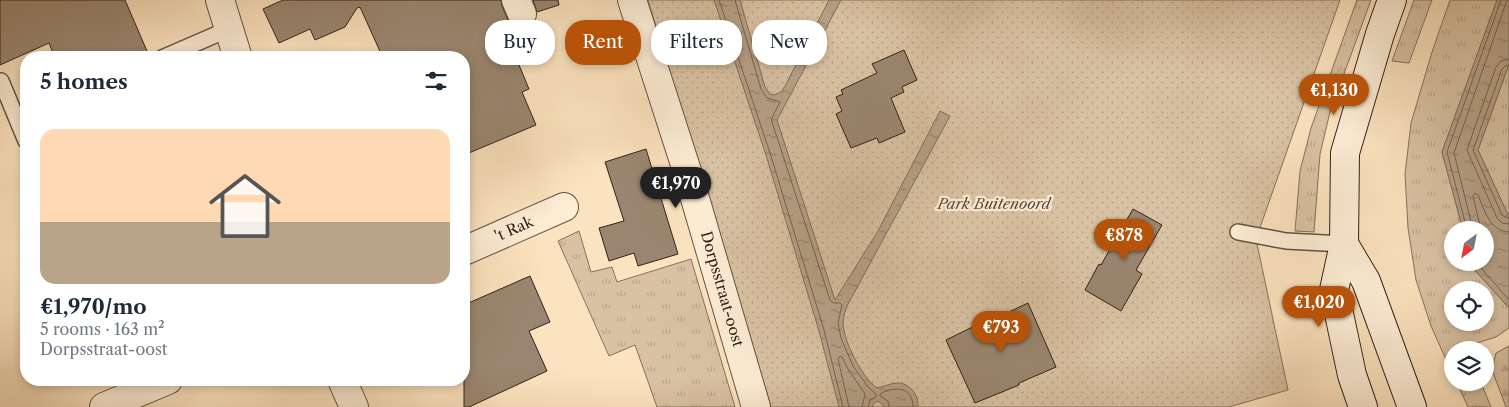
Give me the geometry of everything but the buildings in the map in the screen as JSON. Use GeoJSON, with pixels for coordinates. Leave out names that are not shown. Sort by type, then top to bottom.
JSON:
{"type":"FeatureCollection","features":[{"type":"Feature","properties":{"kind":"street"},"geometry":{"type":"LineString","coordinates":[[220,0],[236,51]]}},
{"type":"Feature","properties":{"kind":"street","name":"Dorpsstraat-oost"},"geometry":{"type":"LineString","coordinates":[[632,0],[687,171],[756,407]]}},
{"type":"Feature","properties":{"kind":"street"},"geometry":{"type":"LineString","coordinates":[[1363,407],[1352,375],[1334,290],[1344,244],[1346,153],[1380,34],[1392,0]]}},
{"type":"Feature","properties":{"kind":"street","name":"'t Rak"},"geometry":{"type":"LineString","coordinates":[[470,249],[564,207]]}},
{"type":"Feature","properties":{"kind":"street"},"geometry":{"type":"LineString","coordinates":[[1344,244],[1366,281],[1412,407]]}},
{"type":"Feature","properties":{"kind":"street"},"geometry":{"type":"LineString","coordinates":[[104,407],[154,386]]}},
{"type":"Feature","properties":{"kind":"street"},"geometry":{"type":"LineString","coordinates":[[345,386],[354,407]]}},
{"type":"Feature","properties":{"kind":"lane"},"geometry":{"type":"LineString","coordinates":[[178,51],[229,29]]}},
{"type":"Feature","properties":{"kind":"lane"},"geometry":{"type":"LineString","coordinates":[[1,80],[20,113]]}},
{"type":"Feature","properties":{"kind":"lane"},"geometry":{"type":"LineString","coordinates":[[1238,232],[1286,241],[1344,244]]}},
{"type":"Feature","properties":{"kind":"green space","name":"Park Buitenoord"},"geometry":{"type":"Polygon","coordinates":[[[648,0],[1340,0],[1256,239],[1288,390],[1229,407],[771,407],[668,65],[742,65],[742,20],[654,20],[648,0]]]}},
{"type":"Feature","properties":{"kind":"green space"},"geometry":{"type":"Polygon","coordinates":[[[1357,0],[1371,0],[1330,112],[1320,154],[1314,232],[1295,231],[1300,171],[1311,128],[1357,0]]]}},
{"type":"Feature","properties":{"kind":"green space"},"geometry":{"type":"Polygon","coordinates":[[[1414,0],[1432,0],[1409,63],[1392,61],[1414,0]]]}},
{"type":"Feature","properties":{"kind":"green space"},"geometry":{"type":"Polygon","coordinates":[[[1450,0],[1497,0],[1442,152],[1461,221],[1444,221],[1444,271],[1476,271],[1485,281],[1444,281],[1444,331],[1494,331],[1494,291],[1509,308],[1509,328],[1496,337],[1483,341],[1444,341],[1444,355],[1431,326],[1416,280],[1408,228],[1405,174],[1411,123],[1450,0]]]}},
{"type":"Feature","properties":{"kind":"green space"},"geometry":{"type":"Polygon","coordinates":[[[1509,64],[1509,217],[1478,150],[1509,64]]]}},
{"type":"Feature","properties":{"kind":"green space"},"geometry":{"type":"Polygon","coordinates":[[[579,231],[591,272],[612,267],[617,282],[691,259],[735,407],[657,407],[635,345],[609,356],[558,241],[579,231]]]}},
{"type":"Feature","properties":{"kind":"green space"},"geometry":{"type":"Polygon","coordinates":[[[1509,346],[1509,407],[1506,407],[1494,375],[1496,353],[1509,346]]]}},
{"type":"Feature","properties":{"kind":"green space"},"geometry":{"type":"Polygon","coordinates":[[[1461,391],[1484,391],[1491,407],[1468,407],[1461,391]]]}},
{"type":"Feature","properties":{"kind":"water"},"geometry":{"type":"Polygon","coordinates":[[[714,0],[740,0],[752,42],[752,65],[759,65],[765,87],[770,94],[774,95],[781,92],[796,65],[806,65],[777,120],[835,300],[878,231],[940,111],[950,116],[847,306],[843,321],[845,336],[852,353],[861,370],[872,384],[877,388],[895,383],[910,387],[917,398],[918,407],[885,407],[878,401],[872,407],[839,407],[819,331],[766,155],[736,65],[742,65],[742,20],[721,20],[714,0]]]}},
{"type":"Feature","properties":{"kind":"water"},"geometry":{"type":"Polygon","coordinates":[[[829,0],[841,0],[827,26],[827,20],[819,20],[829,0]]]}},
{"type":"Feature","properties":{"kind":"water"},"geometry":{"type":"Polygon","coordinates":[[[1497,0],[1509,0],[1509,64],[1478,150],[1509,217],[1509,308],[1494,291],[1494,281],[1485,281],[1476,271],[1494,271],[1494,221],[1461,221],[1442,152],[1497,0]]]}}]}
